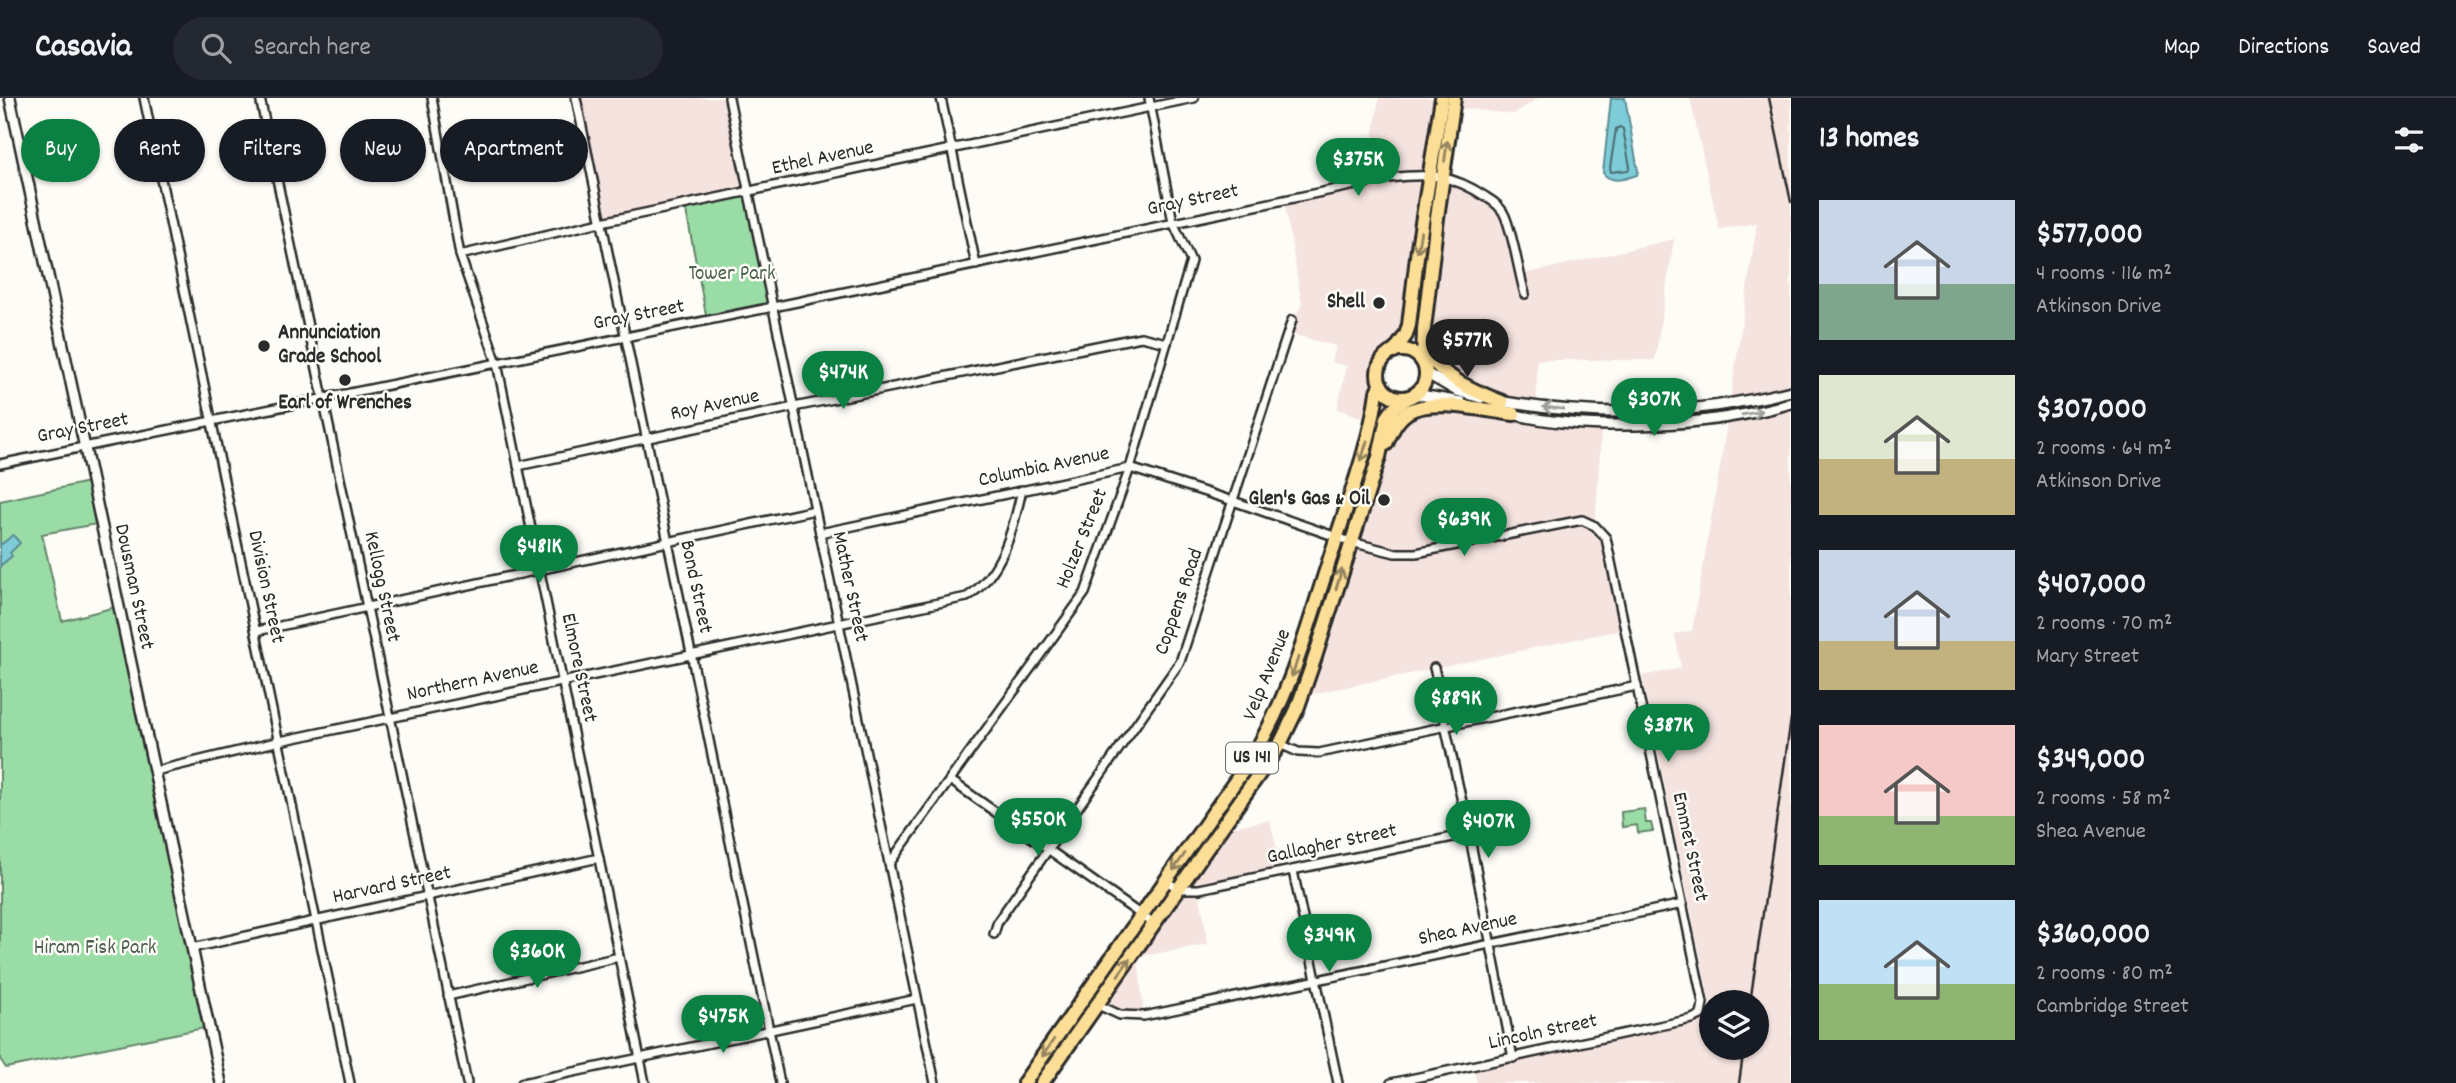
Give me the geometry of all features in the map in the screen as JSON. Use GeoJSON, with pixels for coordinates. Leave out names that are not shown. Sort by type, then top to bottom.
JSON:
{"type":"FeatureCollection","features":[{"type":"Feature","properties":{"kind":"main road"},"geometry":{"type":"LineString","coordinates":[[1442,98],[1441,177],[1418,248],[1409,325],[1406,335],[1380,365],[1378,373],[1381,385],[1392,396],[1412,396],[1423,385],[1424,329],[1441,177],[1454,98]]}},
{"type":"Feature","properties":{"kind":"main road"},"geometry":{"type":"LineString","coordinates":[[1424,348],[1435,364],[1463,385],[1502,402]]}},
{"type":"Feature","properties":{"kind":"main road"},"geometry":{"type":"LineString","coordinates":[[1394,352],[1410,352],[1424,368]]}},
{"type":"Feature","properties":{"kind":"main road","name":"Velp Avenue"},"geometry":{"type":"LineString","coordinates":[[1024,1083],[1251,759],[1278,711],[1365,449],[1377,392],[1381,385]]}},
{"type":"Feature","properties":{"kind":"main road","name":"Velp Avenue"},"geometry":{"type":"LineString","coordinates":[[1042,1083],[1280,744],[1302,695],[1379,457],[1387,418],[1394,408],[1412,396]]}},
{"type":"Feature","properties":{"kind":"main road"},"geometry":{"type":"LineString","coordinates":[[1379,457],[1397,423],[1408,412],[1417,408],[1448,406],[1514,414]]}},
{"type":"Feature","properties":{"kind":"street","name":"Dousman Street"},"geometry":{"type":"LineString","coordinates":[[10,98],[221,1083]]}},
{"type":"Feature","properties":{"kind":"street","name":"Division Street"},"geometry":{"type":"LineString","coordinates":[[144,98],[350,1083]]}},
{"type":"Feature","properties":{"kind":"street","name":"Kellogg Street"},"geometry":{"type":"LineString","coordinates":[[260,98],[467,1083]]}},
{"type":"Feature","properties":{"kind":"street","name":"Elmore Street"},"geometry":{"type":"LineString","coordinates":[[432,98],[460,255],[497,363],[645,1083]]}},
{"type":"Feature","properties":{"kind":"street","name":"Bond Street"},"geometry":{"type":"LineString","coordinates":[[576,98],[780,1083]]}},
{"type":"Feature","properties":{"kind":"street","name":"Mather Street"},"geometry":{"type":"LineString","coordinates":[[730,98],[935,1083]]}},
{"type":"Feature","properties":{"kind":"street"},"geometry":{"type":"LineString","coordinates":[[941,98],[976,265]]}},
{"type":"Feature","properties":{"kind":"street","name":"Holzer Street"},"geometry":{"type":"LineString","coordinates":[[889,864],[1084,593],[1130,468],[1191,261],[1174,223],[1149,98]]}},
{"type":"Feature","properties":{"kind":"street","name":"Ethel Avenue"},"geometry":{"type":"LineString","coordinates":[[460,255],[602,222],[1194,98]]}},
{"type":"Feature","properties":{"kind":"street","name":"Gray Street"},"geometry":{"type":"LineString","coordinates":[[0,464],[773,307],[1389,178],[1441,177]]}},
{"type":"Feature","properties":{"kind":"street"},"geometry":{"type":"LineString","coordinates":[[1441,177],[1468,185],[1492,201],[1504,214],[1525,294]]}},
{"type":"Feature","properties":{"kind":"street","name":"Coppens Road"},"geometry":{"type":"LineString","coordinates":[[994,934],[998,921],[1180,662],[1292,320]]}},
{"type":"Feature","properties":{"kind":"street","name":"Roy Avenue"},"geometry":{"type":"LineString","coordinates":[[519,466],[1141,337],[1167,343]]}},
{"type":"Feature","properties":{"kind":"street"},"geometry":{"type":"LineString","coordinates":[[1424,368],[1457,391],[1502,402],[1626,413],[1711,408],[1791,391]]}},
{"type":"Feature","properties":{"kind":"street"},"geometry":{"type":"LineString","coordinates":[[1412,396],[1454,400],[1514,414],[1579,423],[1665,423],[1716,419],[1771,410],[1791,403]]}},
{"type":"Feature","properties":{"kind":"street","name":"Columbia Avenue"},"geometry":{"type":"LineString","coordinates":[[820,533],[1130,468],[1233,500],[1351,542],[1395,553],[1416,553],[1582,520],[1595,526]]}},
{"type":"Feature","properties":{"kind":"street","name":"Northern Avenue"},"geometry":{"type":"LineString","coordinates":[[155,771],[280,741],[967,597],[980,589],[1000,560],[1022,490]]}},
{"type":"Feature","properties":{"kind":"street"},"geometry":{"type":"LineString","coordinates":[[257,631],[815,510]]}},
{"type":"Feature","properties":{"kind":"street","name":"Emmet Street"},"geometry":{"type":"LineString","coordinates":[[1595,526],[1606,538],[1700,990]]}},
{"type":"Feature","properties":{"kind":"street"},"geometry":{"type":"LineString","coordinates":[[1434,668],[1445,711],[1445,725],[1513,1058]]}},
{"type":"Feature","properties":{"kind":"street"},"geometry":{"type":"LineString","coordinates":[[1280,744],[1310,754],[1637,686]]}},
{"type":"Feature","properties":{"kind":"street"},"geometry":{"type":"LineString","coordinates":[[950,780],[1154,924]]}},
{"type":"Feature","properties":{"kind":"street","name":"Gallagher Street"},"geometry":{"type":"LineString","coordinates":[[1180,889],[1199,889],[1293,871],[1507,826]]}},
{"type":"Feature","properties":{"kind":"street","name":"Harvard Street"},"geometry":{"type":"LineString","coordinates":[[192,948],[599,858]]}},
{"type":"Feature","properties":{"kind":"street"},"geometry":{"type":"LineString","coordinates":[[1293,871],[1338,1083]]}},
{"type":"Feature","properties":{"kind":"street"},"geometry":{"type":"LineString","coordinates":[[1165,881],[1180,889]]}},
{"type":"Feature","properties":{"kind":"street","name":"Shea Avenue"},"geometry":{"type":"LineString","coordinates":[[1098,1005],[1120,1015],[1138,1017],[1683,904]]}},
{"type":"Feature","properties":{"kind":"street"},"geometry":{"type":"LineString","coordinates":[[448,996],[619,957]]}},
{"type":"Feature","properties":{"kind":"street"},"geometry":{"type":"LineString","coordinates":[[522,1083],[917,999]]}},
{"type":"Feature","properties":{"kind":"street","name":"Lincoln Street"},"geometry":{"type":"LineString","coordinates":[[1391,1083],[1699,1016]]}},
{"type":"Feature","properties":{"kind":"shaded area"},"geometry":{"type":"Polygon","coordinates":[[[576,98],[729,98],[749,192],[602,222],[588,155],[588,119],[580,119],[576,98]]]}},
{"type":"Feature","properties":{"kind":"shaded area"},"geometry":{"type":"Polygon","coordinates":[[[1379,98],[1442,98],[1411,311],[1389,354],[1380,365],[1378,373],[1381,385],[1372,421],[1337,409],[1347,366],[1331,362],[1336,346],[1287,333],[1302,305],[1284,199],[1367,182],[1379,98]]]}},
{"type":"Feature","properties":{"kind":"shaded area"},"geometry":{"type":"Polygon","coordinates":[[[1460,98],[1539,98],[1513,114],[1458,108],[1460,98]]]}},
{"type":"Feature","properties":{"kind":"shaded area"},"geometry":{"type":"Polygon","coordinates":[[[1690,98],[1791,98],[1791,1083],[1477,1083],[1473,1066],[1699,1015],[1699,1060],[1769,1060],[1769,990],[1707,990],[1642,676],[1681,668],[1675,634],[1692,631],[1757,223],[1719,229],[1690,98]]]}},
{"type":"Feature","properties":{"kind":"shaded area"},"geometry":{"type":"Polygon","coordinates":[[[1449,178],[1468,185],[1504,214],[1520,275],[1674,239],[1655,360],[1537,360],[1537,406],[1502,402],[1435,364],[1424,329],[1449,178]]]}},
{"type":"Feature","properties":{"kind":"shaded area"},"geometry":{"type":"Polygon","coordinates":[[[1417,408],[1602,423],[1595,526],[1606,538],[1625,629],[1302,696],[1394,427],[1417,408]]]}},
{"type":"Feature","properties":{"kind":"shaded area"},"geometry":{"type":"Polygon","coordinates":[[[1270,820],[1282,873],[1199,889],[1208,944],[1138,957],[1144,1016],[1137,1017],[1098,1005],[1224,826],[1233,827],[1270,820]]]}},
{"type":"Feature","properties":{"kind":"green space","name":"Tower Park"},"geometry":{"type":"Polygon","coordinates":[[[749,192],[773,307],[707,320],[685,205],[749,192]]]}},
{"type":"Feature","properties":{"kind":"green space","name":"Hiram Fisk Park"},"geometry":{"type":"Polygon","coordinates":[[[93,481],[102,523],[42,534],[62,621],[119,606],[209,1027],[6,1068],[0,1059],[0,501],[93,481]]]}},
{"type":"Feature","properties":{"kind":"green space"},"geometry":{"type":"Polygon","coordinates":[[[1644,809],[1646,823],[1651,823],[1653,831],[1638,833],[1637,825],[1622,827],[1621,812],[1644,809]]]}},
{"type":"Feature","properties":{"kind":"water"},"geometry":{"type":"Polygon","coordinates":[[[1611,98],[1625,98],[1638,171],[1637,175],[1618,180],[1610,179],[1603,173],[1611,98]]]}},
{"type":"Feature","properties":{"kind":"water"},"geometry":{"type":"Polygon","coordinates":[[[13,535],[20,543],[10,553],[12,556],[0,566],[0,542],[2,544],[13,535]]]}},
{"type":"Feature","properties":{"kind":"railway"},"geometry":{"type":"LineString","coordinates":[[1769,98],[1791,202]]}},
{"type":"Feature","properties":{"kind":"railway"},"geometry":{"type":"LineString","coordinates":[[1752,990],[1791,719]]}},
{"type":"Feature","properties":{"kind":"railway"},"geometry":{"type":"LineString","coordinates":[[1739,1083],[1742,1060]]}},
{"type":"Feature","properties":{"kind":"place","name":"Shell"},"geometry":{"type":"Point","coordinates":[1379,303]}},
{"type":"Feature","properties":{"kind":"place","name":"Annunciation Grade School"},"geometry":{"type":"Point","coordinates":[264,346]}},
{"type":"Feature","properties":{"kind":"place","name":"Earl of Wrenches"},"geometry":{"type":"Point","coordinates":[345,380]}},
{"type":"Feature","properties":{"kind":"place","name":"Glen's Gas & Oil"},"geometry":{"type":"Point","coordinates":[1384,500]}}]}
